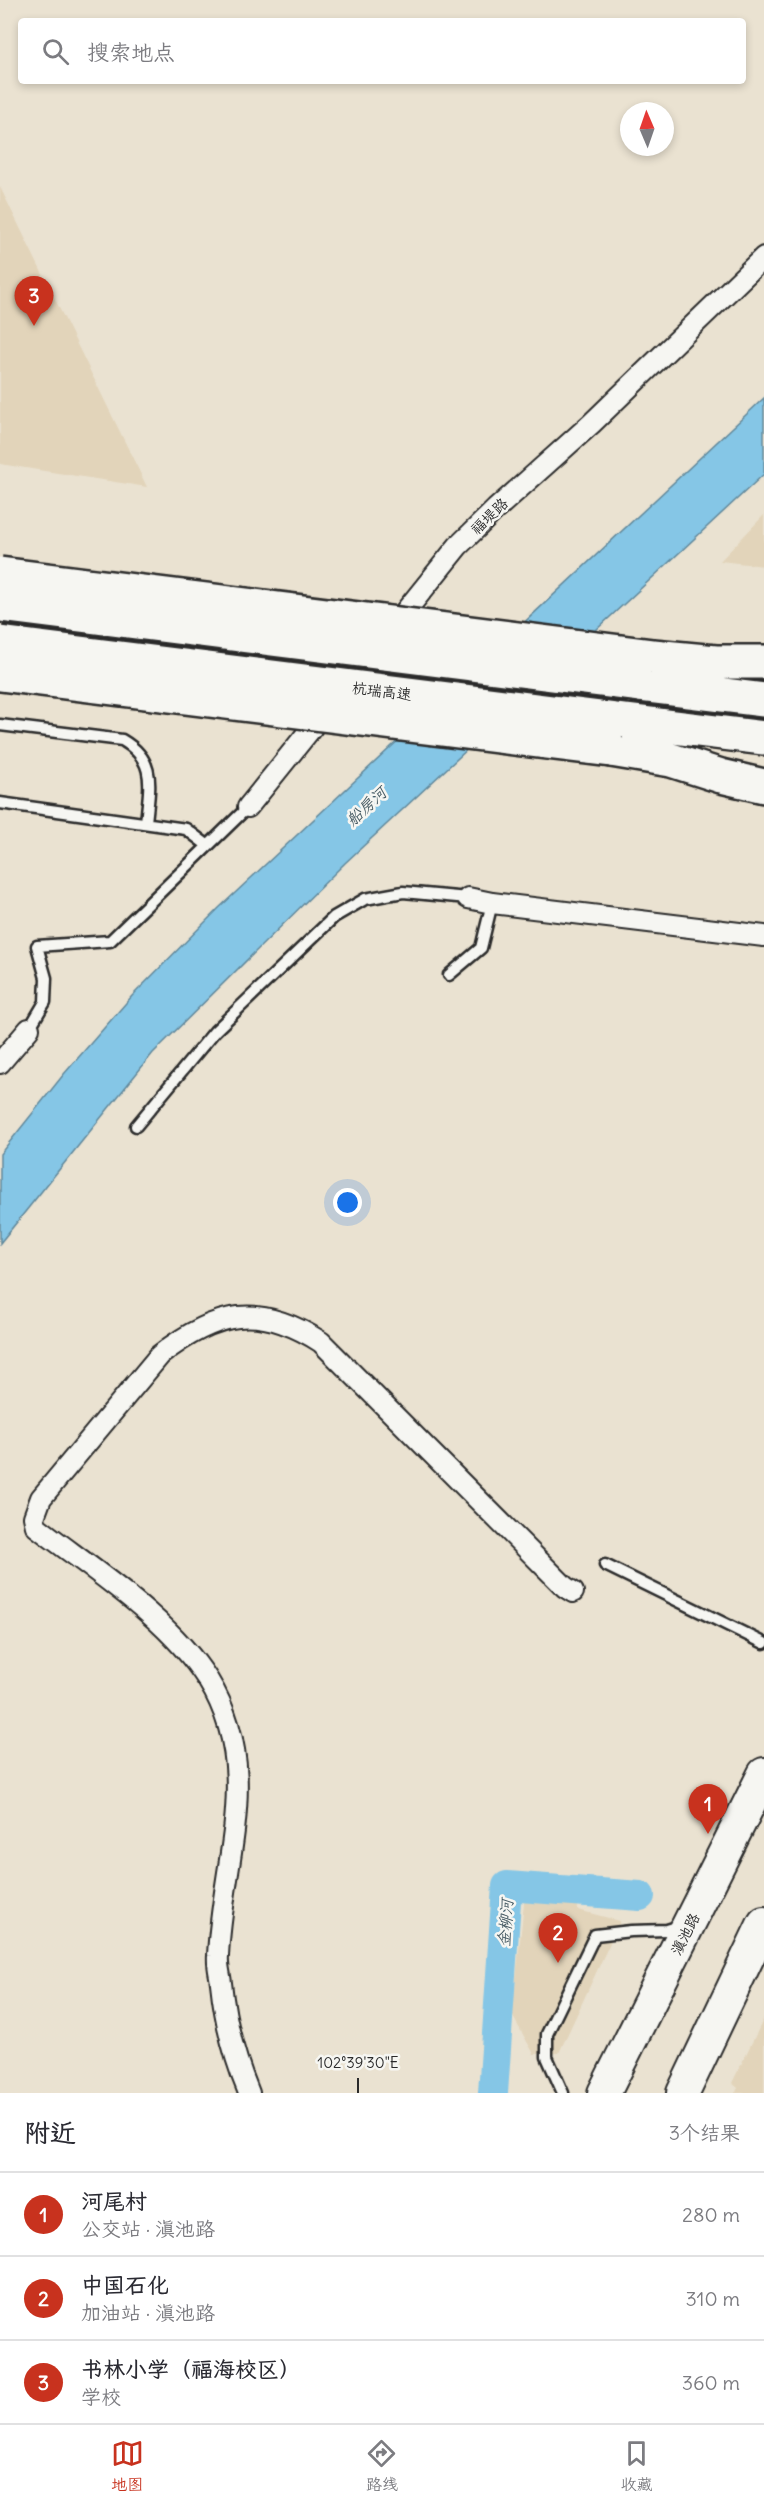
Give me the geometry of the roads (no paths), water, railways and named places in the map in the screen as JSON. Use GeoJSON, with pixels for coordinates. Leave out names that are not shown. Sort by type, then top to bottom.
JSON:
{"type":"FeatureCollection","features":[{"type":"Feature","properties":{"kind":"highway"},"geometry":{"type":"LineString","coordinates":[[0,574],[653,656],[716,662],[764,662]]}},
{"type":"Feature","properties":{"kind":"highway"},"geometry":{"type":"LineString","coordinates":[[0,605],[764,700]]}},
{"type":"Feature","properties":{"kind":"highway","name":"杭瑞高速"},"geometry":{"type":"LineString","coordinates":[[0,643],[764,738]]}},
{"type":"Feature","properties":{"kind":"highway"},"geometry":{"type":"LineString","coordinates":[[0,674],[611,750],[664,759],[764,786]]}},
{"type":"Feature","properties":{"kind":"main road","name":"滇池路"},"geometry":{"type":"LineString","coordinates":[[604,2093],[764,1774]]}},
{"type":"Feature","properties":{"kind":"main road"},"geometry":{"type":"LineString","coordinates":[[683,2093],[764,1923]]}},
{"type":"Feature","properties":{"kind":"street","name":"福堤路"},"geometry":{"type":"LineString","coordinates":[[248,807],[458,546],[591,424],[764,257]]}},
{"type":"Feature","properties":{"kind":"street"},"geometry":{"type":"LineString","coordinates":[[468,898],[492,903],[764,936]]}},
{"type":"Feature","properties":{"kind":"street"},"geometry":{"type":"LineString","coordinates":[[0,1063],[29,1029]]}},
{"type":"Feature","properties":{"kind":"street"},"geometry":{"type":"LineString","coordinates":[[249,2093],[235,2060],[226,2019],[218,1957],[238,1806],[236,1751],[225,1713],[208,1680],[184,1649],[144,1610],[36,1526],[34,1517],[41,1498],[160,1355],[183,1337],[212,1321],[238,1317],[270,1318],[296,1326],[321,1342],[565,1587],[573,1592]]}},
{"type":"Feature","properties":{"kind":"lane"},"geometry":{"type":"LineString","coordinates":[[0,725],[122,740],[136,749],[148,765],[146,823]]}},
{"type":"Feature","properties":{"kind":"lane"},"geometry":{"type":"LineString","coordinates":[[0,803],[186,829],[207,845]]}},
{"type":"Feature","properties":{"kind":"lane"},"geometry":{"type":"LineString","coordinates":[[29,1029],[45,1002],[46,978],[37,946],[110,941],[248,807]]}},
{"type":"Feature","properties":{"kind":"lane"},"geometry":{"type":"LineString","coordinates":[[136,1126],[215,1031],[334,917],[365,899],[403,892],[468,898]]}},
{"type":"Feature","properties":{"kind":"lane"},"geometry":{"type":"LineString","coordinates":[[450,975],[481,948],[492,903]]}},
{"type":"Feature","properties":{"kind":"lane"},"geometry":{"type":"LineString","coordinates":[[605,1565],[764,1643]]}},
{"type":"Feature","properties":{"kind":"lane"},"geometry":{"type":"LineString","coordinates":[[562,2093],[547,2057],[547,2034],[595,1935],[667,1930],[691,1922]]}},
{"type":"Feature","properties":{"kind":"water","name":"船房河"},"geometry":{"type":"Polygon","coordinates":[[[764,398],[764,474],[345,863],[153,1053],[0,1243],[0,1154],[64,1074],[132,996],[219,908],[764,398]]]}},
{"type":"Feature","properties":{"kind":"waterway","name":"金柳河"},"geometry":{"type":"LineString","coordinates":[[493,2093],[507,1886],[640,1896]]}},
{"type":"Feature","properties":{"kind":"place","name":"书林小学（福海校区）"},"geometry":{"type":"Point","coordinates":[34,326]}},
{"type":"Feature","properties":{"kind":"place","name":"河尾村"},"geometry":{"type":"Point","coordinates":[708,1834]}},
{"type":"Feature","properties":{"kind":"place","name":"中国石化"},"geometry":{"type":"Point","coordinates":[558,1963]}}]}
